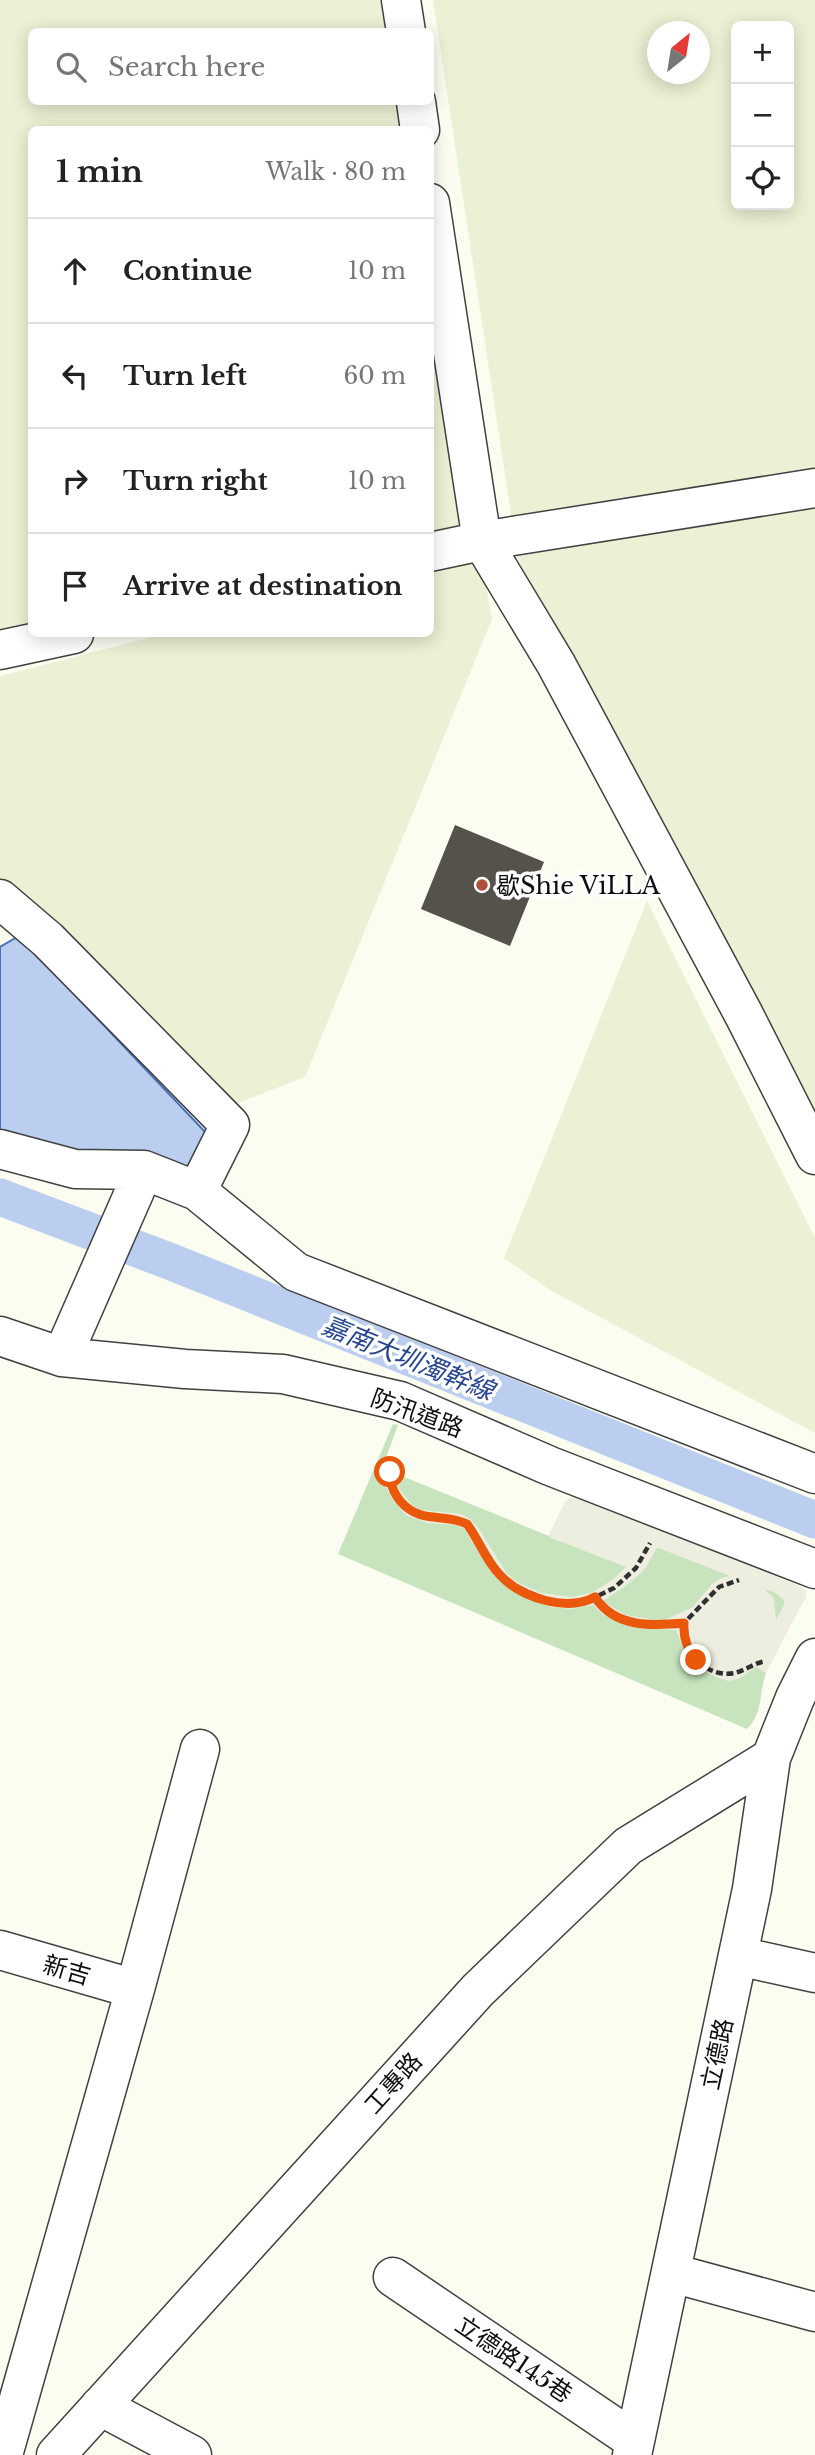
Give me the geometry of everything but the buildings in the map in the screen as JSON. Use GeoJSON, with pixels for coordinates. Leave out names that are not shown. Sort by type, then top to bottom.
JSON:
{"type":"FeatureCollection","features":[{"type":"Feature","properties":{"kind":"street"},"geometry":{"type":"LineString","coordinates":[[401,0],[405,28]]}},
{"type":"Feature","properties":{"kind":"street"},"geometry":{"type":"LineString","coordinates":[[416,105],[419,126]]}},
{"type":"Feature","properties":{"kind":"street"},"geometry":{"type":"LineString","coordinates":[[434,229],[482,541],[556,664],[744,1015],[815,1155]]}},
{"type":"Feature","properties":{"kind":"street"},"geometry":{"type":"LineString","coordinates":[[434,551],[482,541],[815,488]]}},
{"type":"Feature","properties":{"kind":"street"},"geometry":{"type":"LineString","coordinates":[[0,650],[60,637]]}},
{"type":"Feature","properties":{"kind":"street"},"geometry":{"type":"LineString","coordinates":[[0,899],[48,940],[230,1125],[197,1191]]}},
{"type":"Feature","properties":{"kind":"street"},"geometry":{"type":"LineString","coordinates":[[0,1149],[75,1168],[144,1170],[197,1191],[296,1272],[815,1474]]}},
{"type":"Feature","properties":{"kind":"street"},"geometry":{"type":"LineString","coordinates":[[62,1357],[144,1170]]}},
{"type":"Feature","properties":{"kind":"street","name":"防汛道路"},"geometry":{"type":"LineString","coordinates":[[0,1336],[62,1357],[185,1369],[283,1374],[400,1401],[551,1466],[815,1569]]}},
{"type":"Feature","properties":{"kind":"street","name":"立德路"},"geometry":{"type":"LineString","coordinates":[[634,2448],[752,1889],[771,1758],[794,1699],[815,1658]]}},
{"type":"Feature","properties":{"kind":"street"},"geometry":{"type":"LineString","coordinates":[[3,2455],[200,1749]]}},
{"type":"Feature","properties":{"kind":"street","name":"工專路"},"geometry":{"type":"LineString","coordinates":[[56,2455],[478,1990],[628,1846],[771,1758]]}},
{"type":"Feature","properties":{"kind":"street","name":"新吉"},"geometry":{"type":"LineString","coordinates":[[0,1950],[135,1989]]}},
{"type":"Feature","properties":{"kind":"street"},"geometry":{"type":"LineString","coordinates":[[738,1956],[815,1973]]}},
{"type":"Feature","properties":{"kind":"street"},"geometry":{"type":"LineString","coordinates":[[672,2273],[815,2312]]}},
{"type":"Feature","properties":{"kind":"street","name":"立德路145巷"},"geometry":{"type":"LineString","coordinates":[[393,2277],[634,2448]]}},
{"type":"Feature","properties":{"kind":"street"},"geometry":{"type":"LineString","coordinates":[[100,2406],[192,2455]]}},
{"type":"Feature","properties":{"kind":"path"},"geometry":{"type":"LineString","coordinates":[[390,1472],[393,1490],[407,1509],[417,1515],[459,1520],[467,1524],[499,1575],[513,1585],[551,1602],[571,1605],[614,1588],[636,1568],[654,1533]]}},
{"type":"Feature","properties":{"kind":"path"},"geometry":{"type":"LineString","coordinates":[[595,1597],[602,1607],[628,1623],[659,1626],[684,1623],[719,1587],[743,1579]]}},
{"type":"Feature","properties":{"kind":"path"},"geometry":{"type":"LineString","coordinates":[[684,1623],[689,1651],[709,1669],[731,1674],[766,1661]]}},
{"type":"Feature","properties":{"kind":"green space"},"geometry":{"type":"Polygon","coordinates":[[[0,0],[380,0],[385,28],[28,28],[28,105],[397,105],[401,126],[28,126],[28,624],[0,629],[0,0]]]}},
{"type":"Feature","properties":{"kind":"green space"},"geometry":{"type":"Polygon","coordinates":[[[433,0],[815,0],[815,471],[512,521],[433,0]]]}},
{"type":"Feature","properties":{"kind":"green space"},"geometry":{"type":"Polygon","coordinates":[[[434,331],[467,528],[434,535],[434,331]]]}},
{"type":"Feature","properties":{"kind":"green space"},"geometry":{"type":"Polygon","coordinates":[[[815,501],[815,1139],[514,551],[815,501]]]}},
{"type":"Feature","properties":{"kind":"green space"},"geometry":{"type":"Polygon","coordinates":[[[467,561],[485,580],[492,619],[305,1077],[238,1103],[221,1098],[0,881],[0,676],[152,637],[434,637],[434,565],[467,561]]]}},
{"type":"Feature","properties":{"kind":"green space"},"geometry":{"type":"Polygon","coordinates":[[[647,901],[815,1238],[815,1433],[550,1290],[504,1258],[647,901]]]}},
{"type":"Feature","properties":{"kind":"green space"},"geometry":{"type":"Polygon","coordinates":[[[393,1424],[398,1425],[382,1468],[549,1536],[565,1502],[574,1496],[806,1590],[806,1596],[770,1664],[756,1717],[747,1729],[338,1554],[393,1424]]]}},
{"type":"Feature","properties":{"kind":"shaded area"},"geometry":{"type":"Polygon","coordinates":[[[382,1469],[395,1474],[397,1486],[412,1505],[421,1510],[461,1514],[470,1519],[478,1527],[507,1574],[541,1593],[573,1597],[593,1592],[626,1567],[549,1537],[565,1502],[574,1496],[802,1587],[806,1590],[806,1596],[766,1673],[756,1667],[738,1679],[728,1681],[701,1670],[688,1658],[676,1630],[629,1627],[602,1614],[593,1605],[571,1609],[550,1607],[509,1587],[494,1576],[464,1529],[457,1525],[427,1523],[406,1515],[387,1490],[382,1469]],[[657,1548],[645,1569],[603,1601],[625,1615],[663,1621],[693,1607],[712,1584],[730,1576],[661,1549],[657,1548]],[[764,1589],[774,1598],[776,1620],[784,1600],[774,1592],[764,1589]]]}},
{"type":"Feature","properties":{"kind":"water"},"geometry":{"type":"Polygon","coordinates":[[[19,936],[226,1154],[211,1182],[0,1144],[0,947],[19,936]]]}},
{"type":"Feature","properties":{"kind":"waterway","name":"嘉南大圳濁幹線"},"geometry":{"type":"LineString","coordinates":[[0,1197],[169,1261],[815,1520]]}},
{"type":"Feature","properties":{"kind":"place","name":"歇Shie ViLLA"},"geometry":{"type":"Point","coordinates":[482,885]}},
{"type":"Feature","properties":{"kind":"route"},"geometry":{"type":"LineString","coordinates":[[390,1472],[390,1483],[407,1509],[417,1515],[459,1520],[467,1524],[499,1575],[513,1585],[551,1602],[571,1605],[595,1597],[602,1607],[628,1623],[659,1626],[684,1623],[689,1651],[696,1660]]}}]}
